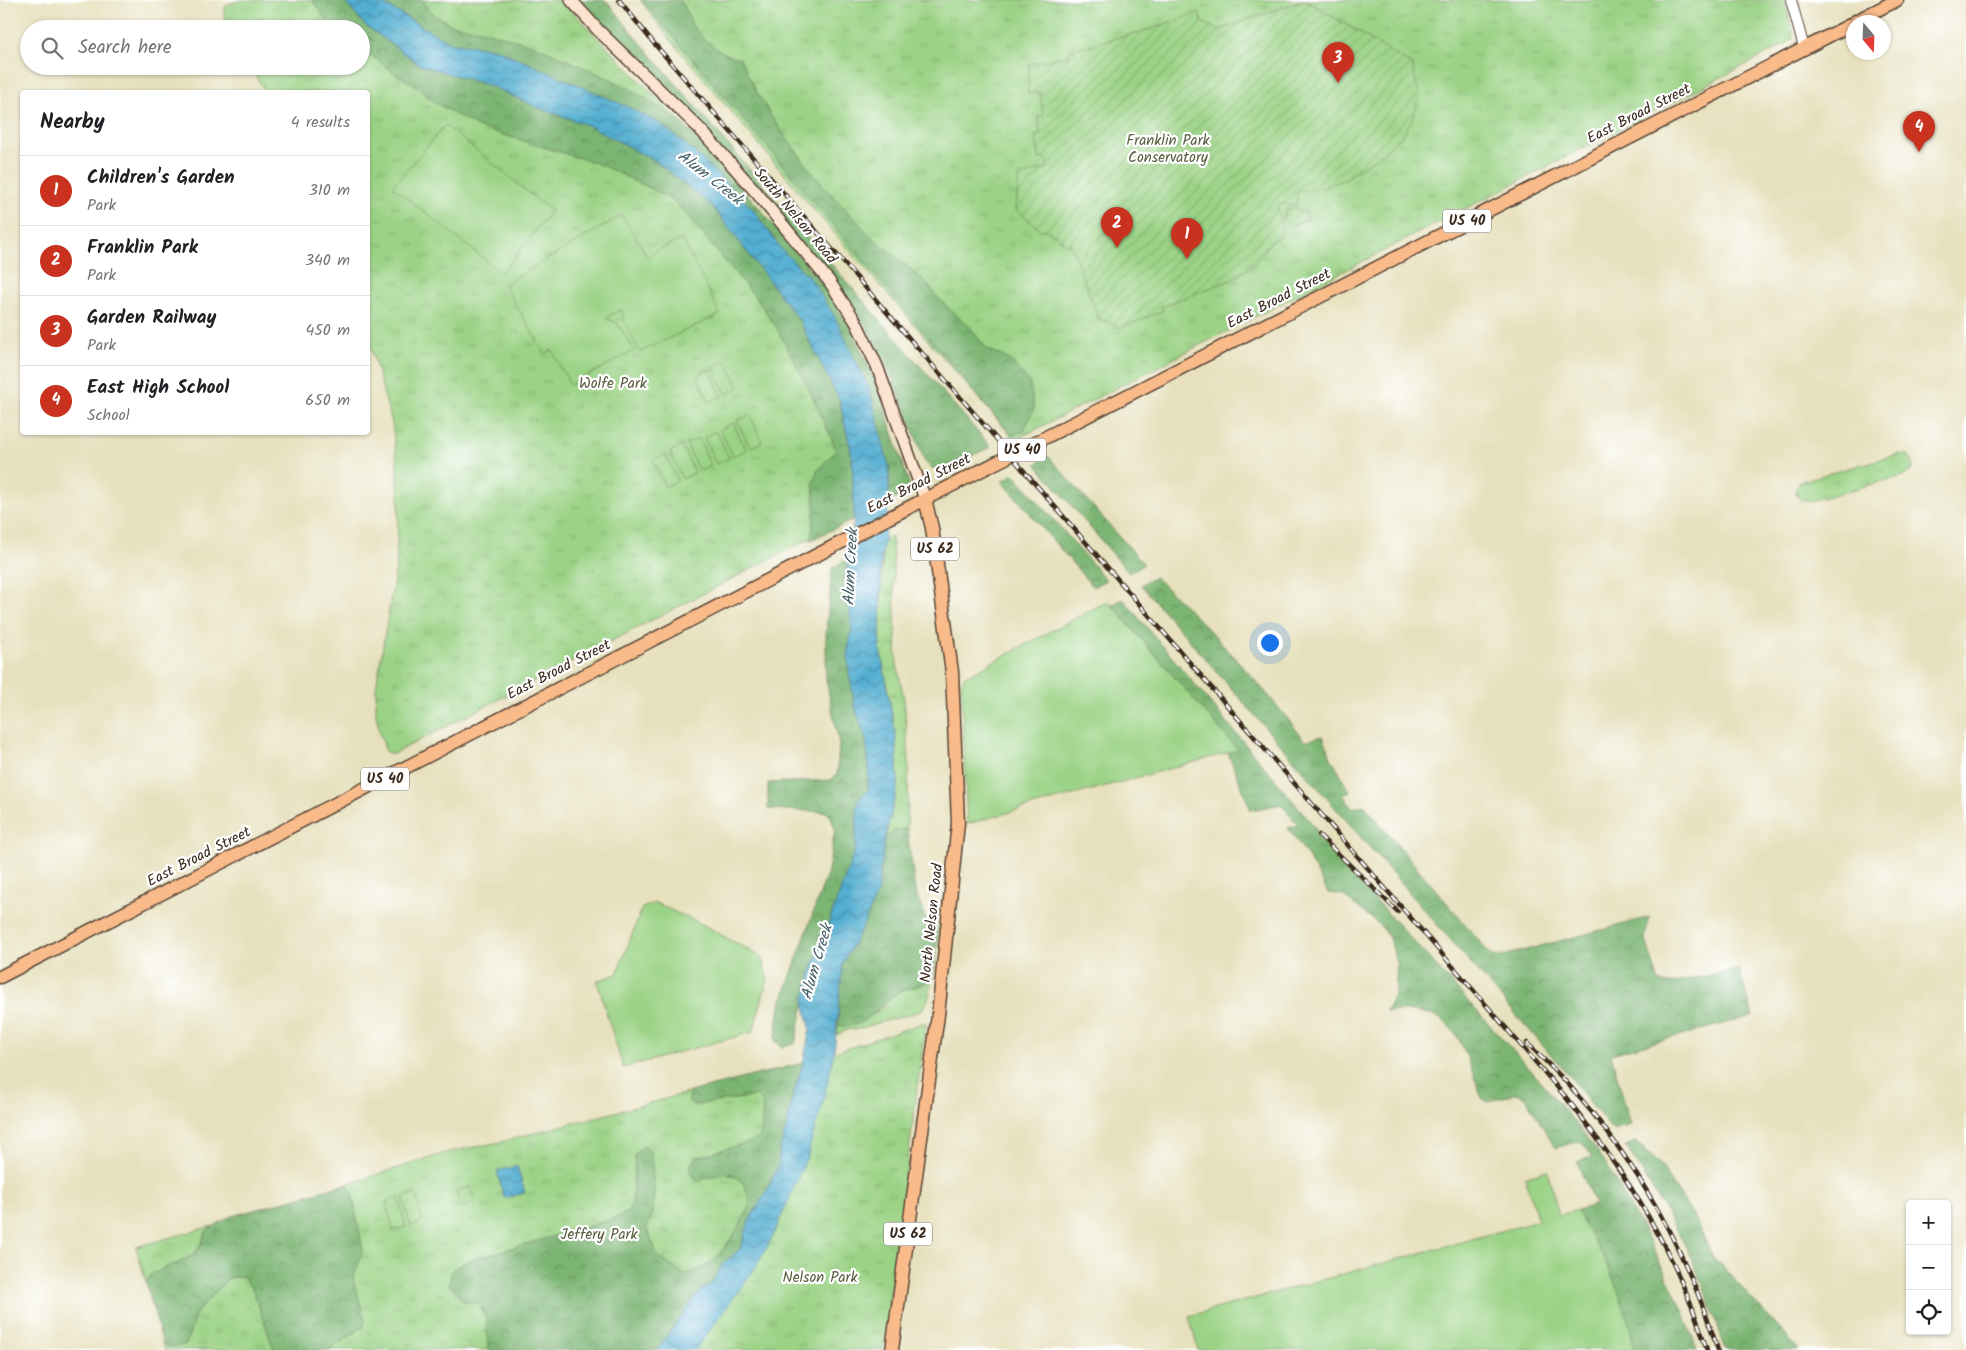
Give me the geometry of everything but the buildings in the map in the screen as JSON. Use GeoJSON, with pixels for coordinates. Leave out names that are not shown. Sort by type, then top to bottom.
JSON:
{"type":"FeatureCollection","features":[{"type":"Feature","properties":{"kind":"main road","name":"South Nelson Road"},"geometry":{"type":"LineString","coordinates":[[571,0],[598,30],[706,136],[756,192],[829,281],[856,322],[877,366],[925,499]]}},
{"type":"Feature","properties":{"kind":"main road","name":"East Broad Street"},"geometry":{"type":"LineString","coordinates":[[1868,15],[1897,0]]}},
{"type":"Feature","properties":{"kind":"main road","name":"East Broad Street"},"geometry":{"type":"LineString","coordinates":[[0,977],[1846,26]]}},
{"type":"Feature","properties":{"kind":"main road","name":"North Nelson Road"},"geometry":{"type":"LineString","coordinates":[[892,1350],[938,1015],[958,823],[952,672],[932,528],[925,499]]}},
{"type":"Feature","properties":{"kind":"street"},"geometry":{"type":"LineString","coordinates":[[1791,0],[1804,48]]}},
{"type":"Feature","properties":{"kind":"green space","name":"Wolfe Park"},"geometry":{"type":"Polygon","coordinates":[[[242,0],[561,0],[709,151],[824,286],[854,334],[878,388],[910,487],[393,754],[386,752],[376,715],[376,688],[396,567],[399,501],[392,423],[370,344],[370,90],[265,90],[255,75],[370,75],[370,20],[225,20],[225,7],[228,4],[242,0]]]}},
{"type":"Feature","properties":{"kind":"green space"},"geometry":{"type":"Polygon","coordinates":[[[312,0],[343,0],[361,20],[328,20],[312,0]]]}},
{"type":"Feature","properties":{"kind":"green space"},"geometry":{"type":"Polygon","coordinates":[[[377,0],[424,0],[426,7],[436,16],[450,24],[485,31],[539,47],[625,86],[676,118],[709,151],[824,286],[854,334],[878,388],[910,487],[904,495],[889,501],[889,467],[812,280],[782,250],[752,208],[698,155],[661,124],[496,49],[449,42],[377,0]]]}},
{"type":"Feature","properties":{"kind":"green space"},"geometry":{"type":"Polygon","coordinates":[[[580,0],[606,0],[804,233],[991,447],[941,469],[932,468],[925,462],[900,396],[881,353],[844,293],[612,38],[580,0]]]}},
{"type":"Feature","properties":{"kind":"green space"},"geometry":{"type":"Polygon","coordinates":[[[640,0],[1784,0],[1793,38],[1788,43],[1015,440],[816,212],[670,39],[640,0]]]}},
{"type":"Feature","properties":{"kind":"green space"},"geometry":{"type":"Polygon","coordinates":[[[642,0],[679,0],[684,6],[694,28],[703,38],[727,55],[740,58],[755,89],[773,119],[828,191],[871,236],[925,281],[939,299],[970,327],[986,348],[1010,360],[1030,383],[1034,409],[1024,431],[1012,436],[642,0]]]}},
{"type":"Feature","properties":{"kind":"green space","name":"Franklin Park Conservatory"},"geometry":{"type":"Polygon","coordinates":[[[1306,0],[1412,65],[1419,96],[1412,120],[1402,136],[1380,155],[1345,179],[1321,189],[1298,191],[1296,205],[1277,204],[1283,234],[1270,243],[1254,264],[1233,279],[1161,307],[1163,311],[1120,328],[1098,318],[1070,243],[1066,245],[1056,234],[1054,236],[1048,230],[1041,230],[1016,210],[1019,176],[1048,168],[1045,158],[1040,159],[1035,136],[1040,135],[1038,117],[1043,116],[1040,92],[1028,94],[1029,64],[1070,56],[1069,50],[1148,30],[1199,12],[1202,22],[1219,30],[1306,0]]]}},
{"type":"Feature","properties":{"kind":"green space"},"geometry":{"type":"Polygon","coordinates":[[[370,29],[420,65],[491,86],[536,107],[590,126],[658,163],[712,206],[799,320],[839,399],[852,456],[854,519],[811,540],[815,506],[813,485],[817,471],[836,450],[833,442],[809,389],[776,327],[757,299],[677,204],[656,191],[599,164],[478,127],[434,102],[412,83],[397,75],[370,54],[370,29]]]}},
{"type":"Feature","properties":{"kind":"green space"},"geometry":{"type":"Polygon","coordinates":[[[445,125],[551,211],[502,273],[393,187],[445,125]]]}},
{"type":"Feature","properties":{"kind":"green space"},"geometry":{"type":"Polygon","coordinates":[[[1292,208],[1306,212],[1307,220],[1290,226],[1283,220],[1286,209],[1292,208]]]}},
{"type":"Feature","properties":{"kind":"green space"},"geometry":{"type":"Polygon","coordinates":[[[622,215],[648,258],[656,251],[682,239],[720,314],[640,352],[626,325],[621,309],[606,318],[617,323],[635,350],[570,385],[552,350],[545,354],[504,285],[622,215]]]}},
{"type":"Feature","properties":{"kind":"green space"},"geometry":{"type":"Polygon","coordinates":[[[726,361],[739,388],[726,394],[713,367],[726,361]]]}},
{"type":"Feature","properties":{"kind":"green space"},"geometry":{"type":"Polygon","coordinates":[[[709,369],[722,396],[709,402],[697,375],[709,369]]]}},
{"type":"Feature","properties":{"kind":"green space"},"geometry":{"type":"Polygon","coordinates":[[[750,415],[762,442],[750,448],[737,421],[750,415]]]}},
{"type":"Feature","properties":{"kind":"green space"},"geometry":{"type":"Polygon","coordinates":[[[733,423],[746,450],[733,456],[720,429],[733,423]]]}},
{"type":"Feature","properties":{"kind":"green space"},"geometry":{"type":"Polygon","coordinates":[[[716,431],[729,458],[716,464],[704,437],[716,431]]]}},
{"type":"Feature","properties":{"kind":"green space"},"geometry":{"type":"Polygon","coordinates":[[[699,438],[711,466],[699,471],[686,444],[699,438]]]}},
{"type":"Feature","properties":{"kind":"green space"},"geometry":{"type":"Polygon","coordinates":[[[682,446],[695,473],[682,479],[670,452],[682,446]]]}},
{"type":"Feature","properties":{"kind":"green space"},"geometry":{"type":"Polygon","coordinates":[[[665,454],[678,481],[665,487],[653,460],[665,454]]]}},
{"type":"Feature","properties":{"kind":"green space"},"geometry":{"type":"Polygon","coordinates":[[[1900,454],[1908,455],[1913,462],[1912,470],[1906,475],[1811,501],[1804,501],[1798,497],[1796,487],[1801,481],[1900,454]]]}},
{"type":"Feature","properties":{"kind":"green space"},"geometry":{"type":"Polygon","coordinates":[[[1048,456],[1144,564],[1129,573],[1036,464],[1048,456]]]}},
{"type":"Feature","properties":{"kind":"green space"},"geometry":{"type":"Polygon","coordinates":[[[1014,474],[1106,580],[1093,587],[1002,481],[1014,474]]]}},
{"type":"Feature","properties":{"kind":"green space"},"geometry":{"type":"Polygon","coordinates":[[[892,536],[897,664],[904,699],[909,759],[907,829],[895,830],[885,839],[898,784],[896,737],[880,647],[883,541],[892,536]]]}},
{"type":"Feature","properties":{"kind":"green space"},"geometry":{"type":"Polygon","coordinates":[[[848,559],[845,582],[852,626],[848,652],[855,707],[866,739],[869,766],[868,790],[858,801],[855,850],[812,969],[795,1044],[782,1047],[775,1041],[780,1006],[828,871],[835,829],[831,817],[826,812],[768,809],[768,783],[831,780],[837,774],[839,744],[826,679],[826,632],[832,568],[848,559]]]}},
{"type":"Feature","properties":{"kind":"green space"},"geometry":{"type":"Polygon","coordinates":[[[1155,577],[1233,656],[1305,741],[1323,736],[1331,758],[1350,791],[1343,794],[1352,808],[1364,805],[1491,955],[1499,957],[1650,917],[1645,937],[1659,982],[1669,984],[1739,969],[1753,1016],[1611,1054],[1631,1125],[1612,1130],[1571,1078],[1141,585],[1155,577]]]}},
{"type":"Feature","properties":{"kind":"green space"},"geometry":{"type":"Polygon","coordinates":[[[1123,599],[1315,827],[1318,837],[1529,1068],[1587,1137],[1605,1162],[1651,1244],[1684,1312],[1697,1350],[1633,1350],[1633,1341],[1626,1315],[1610,1272],[1577,1210],[1595,1205],[1577,1162],[1592,1157],[1581,1141],[1555,1148],[1526,1098],[1517,1093],[1488,1102],[1482,1098],[1461,1044],[1453,1031],[1443,1021],[1429,1014],[1410,1011],[1386,1012],[1395,993],[1397,965],[1390,938],[1380,925],[1342,895],[1328,893],[1307,855],[1288,828],[1298,825],[1281,804],[1251,810],[1228,753],[1237,750],[1112,605],[1123,599]]]}},
{"type":"Feature","properties":{"kind":"green space"},"geometry":{"type":"Polygon","coordinates":[[[1108,601],[1238,750],[967,824],[961,683],[964,677],[1108,601]]]}},
{"type":"Feature","properties":{"kind":"green space"},"geometry":{"type":"Polygon","coordinates":[[[907,829],[915,890],[925,917],[938,927],[936,960],[933,973],[925,984],[904,989],[893,995],[864,1020],[847,1026],[838,1025],[839,992],[843,963],[862,928],[877,894],[885,839],[895,830],[907,829]]]}},
{"type":"Feature","properties":{"kind":"green space"},"geometry":{"type":"Polygon","coordinates":[[[655,903],[702,924],[761,957],[768,978],[753,1032],[623,1068],[597,981],[617,974],[642,908],[655,903]]]}},
{"type":"Feature","properties":{"kind":"green space"},"geometry":{"type":"Polygon","coordinates":[[[933,975],[928,1000],[921,1011],[854,1030],[849,1029],[837,1035],[838,1025],[852,1024],[867,1018],[878,1011],[899,992],[925,983],[933,975]]]}},
{"type":"Feature","properties":{"kind":"green space","name":"Jeffery Park"},"geometry":{"type":"Polygon","coordinates":[[[926,1022],[883,1350],[695,1350],[724,1309],[766,1192],[657,1350],[165,1350],[163,1345],[174,1347],[186,1344],[196,1313],[228,1278],[242,1276],[254,1290],[229,1217],[347,1184],[449,1152],[500,1142],[803,1063],[926,1022]]]}},
{"type":"Feature","properties":{"kind":"green space"},"geometry":{"type":"Polygon","coordinates":[[[803,1063],[778,1155],[779,1164],[766,1192],[749,1221],[740,1249],[721,1266],[711,1284],[699,1292],[657,1350],[488,1350],[486,1319],[479,1304],[463,1301],[449,1284],[452,1270],[467,1261],[617,1218],[628,1212],[632,1203],[635,1154],[643,1146],[648,1148],[651,1154],[654,1183],[653,1210],[647,1228],[658,1257],[684,1274],[699,1270],[712,1262],[728,1243],[740,1224],[749,1208],[750,1200],[739,1179],[727,1174],[699,1181],[692,1176],[689,1168],[695,1158],[753,1141],[761,1135],[763,1103],[756,1096],[695,1105],[689,1102],[690,1092],[803,1063]]]}},
{"type":"Feature","properties":{"kind":"green space"},"geometry":{"type":"Polygon","coordinates":[[[1636,1142],[1660,1164],[1693,1215],[1713,1257],[1799,1350],[1726,1350],[1693,1261],[1626,1146],[1636,1142]]]}},
{"type":"Feature","properties":{"kind":"green space"},"geometry":{"type":"Polygon","coordinates":[[[1547,1170],[1559,1215],[1577,1210],[1600,1251],[1626,1315],[1633,1341],[1633,1350],[1198,1350],[1189,1316],[1538,1221],[1525,1177],[1547,1170]]]}},
{"type":"Feature","properties":{"kind":"green space"},"geometry":{"type":"Polygon","coordinates":[[[347,1184],[352,1192],[363,1251],[353,1279],[365,1320],[363,1327],[329,1350],[274,1350],[254,1292],[242,1276],[228,1278],[196,1313],[186,1344],[174,1347],[163,1345],[146,1282],[152,1274],[191,1257],[201,1245],[206,1231],[229,1217],[347,1184]]]}},
{"type":"Feature","properties":{"kind":"green space"},"geometry":{"type":"Polygon","coordinates":[[[470,1187],[475,1203],[461,1207],[456,1191],[470,1187]]]}},
{"type":"Feature","properties":{"kind":"green space"},"geometry":{"type":"Polygon","coordinates":[[[416,1194],[423,1222],[410,1226],[403,1197],[416,1194]]]}},
{"type":"Feature","properties":{"kind":"green space"},"geometry":{"type":"Polygon","coordinates":[[[399,1198],[406,1227],[393,1230],[386,1202],[399,1198]]]}},
{"type":"Feature","properties":{"kind":"green space"},"geometry":{"type":"Polygon","coordinates":[[[212,1226],[194,1254],[156,1274],[146,1282],[136,1247],[212,1226]]]}},
{"type":"Feature","properties":{"kind":"water","name":"Alum Creek"},"geometry":{"type":"Polygon","coordinates":[[[343,0],[377,0],[449,42],[496,49],[626,106],[661,124],[698,155],[752,208],[782,250],[812,280],[835,317],[870,390],[889,467],[889,501],[881,562],[880,647],[896,737],[898,784],[885,839],[877,894],[862,928],[843,963],[834,1053],[823,1103],[808,1155],[774,1234],[756,1267],[695,1350],[657,1350],[699,1292],[711,1284],[721,1266],[740,1249],[749,1221],[766,1192],[779,1164],[778,1155],[803,1063],[810,1028],[804,1002],[812,969],[855,850],[858,801],[868,790],[869,766],[866,739],[855,707],[849,673],[848,652],[852,626],[845,582],[854,519],[852,456],[839,399],[799,320],[712,206],[657,162],[590,126],[536,107],[491,86],[420,65],[370,29],[370,20],[361,20],[343,0]]]}},
{"type":"Feature","properties":{"kind":"water"},"geometry":{"type":"Polygon","coordinates":[[[517,1166],[525,1193],[504,1198],[497,1171],[517,1166]]]}},
{"type":"Feature","properties":{"kind":"railway"},"geometry":{"type":"LineString","coordinates":[[619,0],[652,41],[1564,1095],[1609,1155],[1648,1216],[1681,1280],[1707,1350]]}},
{"type":"Feature","properties":{"kind":"railway"},"geometry":{"type":"LineString","coordinates":[[1319,835],[1398,912]]}},
{"type":"Feature","properties":{"kind":"railway"},"geometry":{"type":"LineString","coordinates":[[1527,1043],[1575,1092],[1599,1121],[1641,1182],[1677,1246],[1706,1315],[1718,1350]]}},
{"type":"Feature","properties":{"kind":"place","name":"Garden Railway"},"geometry":{"type":"Point","coordinates":[1338,83]}},
{"type":"Feature","properties":{"kind":"place","name":"East High School"},"geometry":{"type":"Point","coordinates":[1919,152]}},
{"type":"Feature","properties":{"kind":"place","name":"Franklin Park"},"geometry":{"type":"Point","coordinates":[1117,248]}},
{"type":"Feature","properties":{"kind":"place","name":"Children's Garden"},"geometry":{"type":"Point","coordinates":[1187,259]}},
{"type":"Feature","properties":{"kind":"park label","name":"Nelson Park"},"geometry":{"type":"Point","coordinates":[820,1278]}}]}
